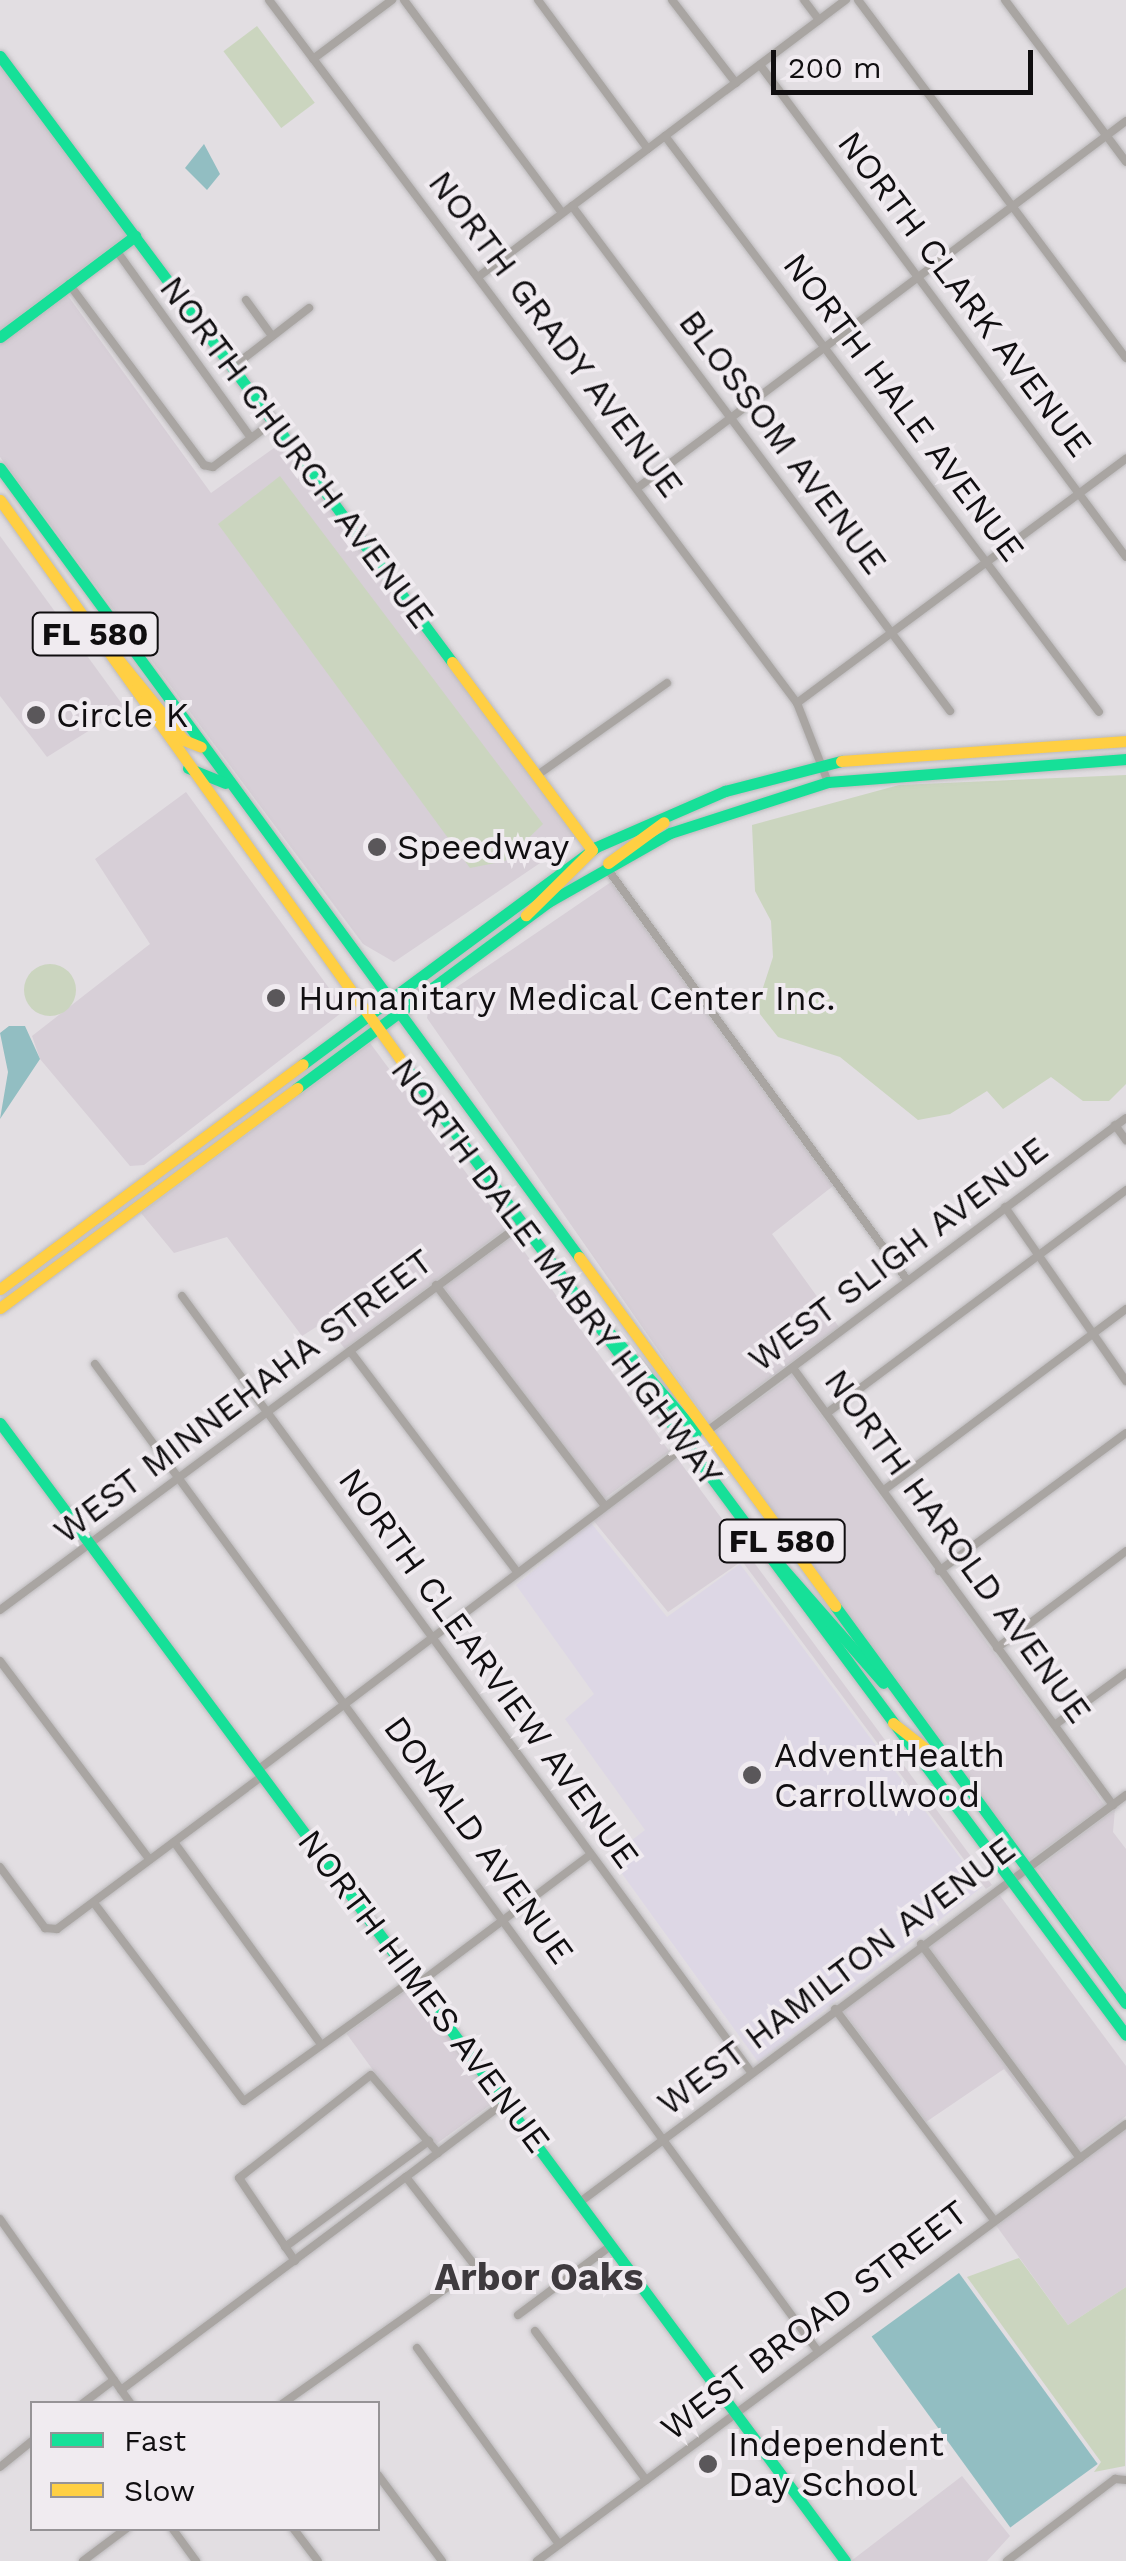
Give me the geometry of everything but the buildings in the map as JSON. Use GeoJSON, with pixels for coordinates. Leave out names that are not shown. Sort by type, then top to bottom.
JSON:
{"type":"FeatureCollection","features":[{"type":"Feature","properties":{"kind":"main road","name":"NORTH CHURCH AVENUE"},"geometry":{"type":"LineString","coordinates":[[0,56],[592,850]]}},
{"type":"Feature","properties":{"kind":"main road"},"geometry":{"type":"LineString","coordinates":[[0,336],[134,236]]}},
{"type":"Feature","properties":{"kind":"main road","name":"NORTH DALE MABRY HIGHWAY"},"geometry":{"type":"LineString","coordinates":[[0,468],[702,1434],[1126,2003]]}},
{"type":"Feature","properties":{"kind":"main road"},"geometry":{"type":"LineString","coordinates":[[0,500],[37,519]]}},
{"type":"Feature","properties":{"kind":"main road","name":"NORTH DALE MABRY HIGHWAY"},"geometry":{"type":"LineString","coordinates":[[0,500],[188,768],[520,1225],[1126,2035]]}},
{"type":"Feature","properties":{"kind":"main road"},"geometry":{"type":"LineString","coordinates":[[50,569],[88,590]]}},
{"type":"Feature","properties":{"kind":"main road"},"geometry":{"type":"LineString","coordinates":[[104,647],[132,668],[184,740],[204,748]]}},
{"type":"Feature","properties":{"kind":"main road"},"geometry":{"type":"LineString","coordinates":[[0,1289],[592,850],[684,808],[825,762],[1126,741]]}},
{"type":"Feature","properties":{"kind":"main road"},"geometry":{"type":"LineString","coordinates":[[606,866],[730,807],[828,782],[1126,759]]}},
{"type":"Feature","properties":{"kind":"main road"},"geometry":{"type":"LineString","coordinates":[[188,768],[239,794]]}},
{"type":"Feature","properties":{"kind":"main road"},"geometry":{"type":"LineString","coordinates":[[0,1308],[399,1016],[524,919],[606,866],[684,808]]}},
{"type":"Feature","properties":{"kind":"main road"},"geometry":{"type":"LineString","coordinates":[[524,919],[592,850]]}},
{"type":"Feature","properties":{"kind":"main road"},"geometry":{"type":"LineString","coordinates":[[582,1306],[702,1434]]}},
{"type":"Feature","properties":{"kind":"main road","name":"NORTH HIMES AVENUE"},"geometry":{"type":"LineString","coordinates":[[0,1423],[845,2561]]}},
{"type":"Feature","properties":{"kind":"main road"},"geometry":{"type":"LineString","coordinates":[[687,1445],[710,1459],[796,1560]]}},
{"type":"Feature","properties":{"kind":"main road"},"geometry":{"type":"LineString","coordinates":[[772,1561],[793,1572],[868,1674],[891,1688]]}},
{"type":"Feature","properties":{"kind":"main road"},"geometry":{"type":"LineString","coordinates":[[893,1723],[950,1767]]}},
{"type":"Feature","properties":{"kind":"main road"},"geometry":{"type":"LineString","coordinates":[[1106,2008],[1126,2020]]}},
{"type":"Feature","properties":{"kind":"street","name":"NORTH GRADY AVENUE"},"geometry":{"type":"LineString","coordinates":[[268,0],[640,486],[797,703],[825,762],[828,782]]}},
{"type":"Feature","properties":{"kind":"street"},"geometry":{"type":"LineString","coordinates":[[313,59],[392,0]]}},
{"type":"Feature","properties":{"kind":"street"},"geometry":{"type":"LineString","coordinates":[[404,0],[562,213]]}},
{"type":"Feature","properties":{"kind":"street"},"geometry":{"type":"LineString","coordinates":[[538,0],[648,149]]}},
{"type":"Feature","properties":{"kind":"street"},"geometry":{"type":"LineString","coordinates":[[672,0],[736,83]]}},
{"type":"Feature","properties":{"kind":"street"},"geometry":{"type":"LineString","coordinates":[[804,0],[819,20]]}},
{"type":"Feature","properties":{"kind":"street"},"geometry":{"type":"LineString","coordinates":[[478,277],[846,0]]}},
{"type":"Feature","properties":{"kind":"street"},"geometry":{"type":"LineString","coordinates":[[858,0],[1126,358]]}},
{"type":"Feature","properties":{"kind":"street"},"geometry":{"type":"LineString","coordinates":[[1004,0],[1126,162]]}},
{"type":"Feature","properties":{"kind":"street","name":"NORTH CLARK AVENUE"},"geometry":{"type":"LineString","coordinates":[[760,65],[1126,557]]}},
{"type":"Feature","properties":{"kind":"street"},"geometry":{"type":"LineString","coordinates":[[640,486],[1126,121]]}},
{"type":"Feature","properties":{"kind":"street","name":"NORTH HALE AVENUE"},"geometry":{"type":"LineString","coordinates":[[665,136],[1099,712]]}},
{"type":"Feature","properties":{"kind":"street","name":"BLOSSOM AVENUE"},"geometry":{"type":"LineString","coordinates":[[572,206],[950,710]]}},
{"type":"Feature","properties":{"kind":"street"},"geometry":{"type":"LineString","coordinates":[[116,250],[251,438]]}},
{"type":"Feature","properties":{"kind":"street"},"geometry":{"type":"LineString","coordinates":[[70,284],[210,468],[274,421]]}},
{"type":"Feature","properties":{"kind":"street"},"geometry":{"type":"LineString","coordinates":[[246,300],[272,336]]}},
{"type":"Feature","properties":{"kind":"street"},"geometry":{"type":"LineString","coordinates":[[234,366],[309,308]]}},
{"type":"Feature","properties":{"kind":"street"},"geometry":{"type":"LineString","coordinates":[[797,703],[1126,459]]}},
{"type":"Feature","properties":{"kind":"street"},"geometry":{"type":"LineString","coordinates":[[539,774],[667,683]]}},
{"type":"Feature","properties":{"kind":"street"},"geometry":{"type":"LineString","coordinates":[[606,866],[908,1281]]}},
{"type":"Feature","properties":{"kind":"street","name":"WEST SLIGH AVENUE"},"geometry":{"type":"LineString","coordinates":[[702,1434],[1126,1118]]}},
{"type":"Feature","properties":{"kind":"street"},"geometry":{"type":"LineString","coordinates":[[1115,1126],[1126,1140]]}},
{"type":"Feature","properties":{"kind":"street"},"geometry":{"type":"LineString","coordinates":[[827,1413],[1126,1190]]}},
{"type":"Feature","properties":{"kind":"street"},"geometry":{"type":"LineString","coordinates":[[1006,1208],[1126,1380]]}},
{"type":"Feature","properties":{"kind":"street","name":"WEST MINNEHAHA STREET"},"geometry":{"type":"LineString","coordinates":[[0,1610],[520,1225]]}},
{"type":"Feature","properties":{"kind":"street"},"geometry":{"type":"LineString","coordinates":[[436,1285],[604,1505]]}},
{"type":"Feature","properties":{"kind":"street","name":"NORTH CLEARVIEW AVENUE"},"geometry":{"type":"LineString","coordinates":[[182,1296],[751,2072]]}},
{"type":"Feature","properties":{"kind":"street"},"geometry":{"type":"LineString","coordinates":[[884,1490],[1126,1309]]}},
{"type":"Feature","properties":{"kind":"street"},"geometry":{"type":"LineString","coordinates":[[350,1351],[516,1572]]}},
{"type":"Feature","properties":{"kind":"street","name":"DONALD AVENUE"},"geometry":{"type":"LineString","coordinates":[[95,1364],[666,2137],[817,2350]]}},
{"type":"Feature","properties":{"kind":"street","name":"NORTH HAROLD AVENUE"},"geometry":{"type":"LineString","coordinates":[[793,1368],[1113,1805]]}},
{"type":"Feature","properties":{"kind":"street"},"geometry":{"type":"LineString","coordinates":[[939,1571],[1126,1433]]}},
{"type":"Feature","properties":{"kind":"street"},"geometry":{"type":"LineString","coordinates":[[0,1866],[45,1928],[58,1929],[174,1842],[432,1635],[687,1445]]}},
{"type":"Feature","properties":{"kind":"street"},"geometry":{"type":"LineString","coordinates":[[997,1648],[1126,1551]]}},
{"type":"Feature","properties":{"kind":"street"},"geometry":{"type":"LineString","coordinates":[[0,1661],[149,1860]]}},
{"type":"Feature","properties":{"kind":"street"},"geometry":{"type":"LineString","coordinates":[[1056,1724],[1126,1673]]}},
{"type":"Feature","properties":{"kind":"street","name":"WEST HAMILTON AVENUE"},"geometry":{"type":"LineString","coordinates":[[580,2202],[1008,1878],[1026,1870],[1126,1796]]}},
{"type":"Feature","properties":{"kind":"street"},"geometry":{"type":"LineString","coordinates":[[174,1842],[321,2044]]}},
{"type":"Feature","properties":{"kind":"street"},"geometry":{"type":"LineString","coordinates":[[94,1903],[244,2101],[590,1856]]}},
{"type":"Feature","properties":{"kind":"street"},"geometry":{"type":"LineString","coordinates":[[922,1944],[1080,2158]]}},
{"type":"Feature","properties":{"kind":"street"},"geometry":{"type":"LineString","coordinates":[[836,2009],[994,2218]]}},
{"type":"Feature","properties":{"kind":"street"},"geometry":{"type":"LineString","coordinates":[[295,2261],[240,2178],[371,2075],[438,2153]]}},
{"type":"Feature","properties":{"kind":"street"},"geometry":{"type":"LineString","coordinates":[[121,2390],[505,2102]]}},
{"type":"Feature","properties":{"kind":"street","name":"WEST BROAD STREET"},"geometry":{"type":"LineString","coordinates":[[537,2561],[994,2218],[1126,2124]]}},
{"type":"Feature","properties":{"kind":"street"},"geometry":{"type":"LineString","coordinates":[[285,2247],[429,2141]]}},
{"type":"Feature","properties":{"kind":"street"},"geometry":{"type":"LineString","coordinates":[[286,2401],[476,2267],[406,2177]]}},
{"type":"Feature","properties":{"kind":"street"},"geometry":{"type":"LineString","coordinates":[[0,2219],[128,2401]]}},
{"type":"Feature","properties":{"kind":"street"},"geometry":{"type":"LineString","coordinates":[[518,2315],[612,2246]]}},
{"type":"Feature","properties":{"kind":"street"},"geometry":{"type":"LineString","coordinates":[[535,2331],[646,2480]]}},
{"type":"Feature","properties":{"kind":"street"},"geometry":{"type":"LineString","coordinates":[[417,2348],[559,2544]]}},
{"type":"Feature","properties":{"kind":"street"},"geometry":{"type":"LineString","coordinates":[[86,2401],[114,2380]]}},
{"type":"Feature","properties":{"kind":"street"},"geometry":{"type":"LineString","coordinates":[[0,2467],[30,2443]]}},
{"type":"Feature","properties":{"kind":"street"},"geometry":{"type":"LineString","coordinates":[[380,2478],[442,2561]]}},
{"type":"Feature","properties":{"kind":"street"},"geometry":{"type":"LineString","coordinates":[[1007,2561],[1115,2479],[1126,2480]]}},
{"type":"Feature","properties":{"kind":"street"},"geometry":{"type":"LineString","coordinates":[[82,2561],[123,2531]]}},
{"type":"Feature","properties":{"kind":"street"},"geometry":{"type":"LineString","coordinates":[[174,2531],[196,2561]]}},
{"type":"Feature","properties":{"kind":"street"},"geometry":{"type":"LineString","coordinates":[[295,2531],[318,2561]]}},
{"type":"Feature","properties":{"kind":"street"},"geometry":{"type":"LineString","coordinates":[[1022,2550],[1031,2561]]}},
{"type":"Feature","properties":{"kind":"shaded area"},"geometry":{"type":"Polygon","coordinates":[[[0,63],[128,234],[0,330],[0,63]]]}},
{"type":"Feature","properties":{"kind":"shaded area"},"geometry":{"type":"Polygon","coordinates":[[[66,293],[211,493],[281,443],[577,838],[394,962],[363,944],[0,457],[0,343],[66,293]]]}},
{"type":"Feature","properties":{"kind":"shaded area"},"geometry":{"type":"Polygon","coordinates":[[[0,536],[125,708],[47,757],[0,696],[0,536]]]}},
{"type":"Feature","properties":{"kind":"shaded area"},"geometry":{"type":"Polygon","coordinates":[[[186,792],[345,1010],[144,1165],[130,1166],[40,1059],[32,1036],[150,944],[95,859],[186,792]]]}},
{"type":"Feature","properties":{"kind":"shaded area"},"geometry":{"type":"Polygon","coordinates":[[[611,882],[833,1186],[772,1234],[839,1327],[709,1423],[427,1018],[429,1006],[611,882]]]}},
{"type":"Feature","properties":{"kind":"shaded area"},"geometry":{"type":"Polygon","coordinates":[[[370,1043],[507,1228],[345,1349],[324,1322],[302,1336],[227,1237],[174,1253],[141,1213],[370,1043]]]}},
{"type":"Feature","properties":{"kind":"shaded area"},"geometry":{"type":"Polygon","coordinates":[[[513,1236],[669,1451],[600,1502],[443,1287],[513,1236]]]}},
{"type":"Feature","properties":{"kind":"shaded area"},"geometry":{"type":"Polygon","coordinates":[[[792,1375],[1105,1805],[1027,1862],[714,1431],[792,1375]]]}},
{"type":"Feature","properties":{"kind":"shaded area"},"geometry":{"type":"Polygon","coordinates":[[[677,1458],[992,1885],[986,1889],[742,1561],[668,1612],[593,1520],[677,1458]]]}},
{"type":"Feature","properties":{"kind":"shaded area","name":"AdventHealth Carrollwood"},"geometry":{"type":"Polygon","coordinates":[[[591,1523],[667,1617],[740,1564],[982,1887],[758,2062],[610,1857],[645,1830],[565,1719],[594,1694],[516,1585],[591,1523]]]}},
{"type":"Feature","properties":{"kind":"shaded area"},"geometry":{"type":"Polygon","coordinates":[[[1115,1809],[1113,1832],[1126,1849],[1126,1990],[1037,1868],[1115,1809]]]}},
{"type":"Feature","properties":{"kind":"shaded area"},"geometry":{"type":"Polygon","coordinates":[[[998,1893],[1126,2066],[1126,2116],[1080,2151],[928,1946],[998,1893]]]}},
{"type":"Feature","properties":{"kind":"shaded area"},"geometry":{"type":"Polygon","coordinates":[[[921,1951],[1073,2157],[1004,2069],[926,2122],[842,2010],[921,1951]]]}},
{"type":"Feature","properties":{"kind":"shaded area"},"geometry":{"type":"Polygon","coordinates":[[[412,1986],[495,2101],[430,2148],[346,2034],[412,1986]]]}},
{"type":"Feature","properties":{"kind":"shaded area"},"geometry":{"type":"Polygon","coordinates":[[[1126,2129],[1126,2287],[1068,2325],[995,2224],[1126,2129]]]}},
{"type":"Feature","properties":{"kind":"shaded area"},"geometry":{"type":"Polygon","coordinates":[[[962,2476],[1010,2536],[987,2561],[851,2561],[962,2476]]]}},
{"type":"Feature","properties":{"kind":"green space"},"geometry":{"type":"Polygon","coordinates":[[[257,26],[315,103],[281,128],[223,51],[257,26]]]}},
{"type":"Feature","properties":{"kind":"green space"},"geometry":{"type":"Polygon","coordinates":[[[280,476],[543,824],[505,861],[470,868],[218,524],[280,476]]]}},
{"type":"Feature","properties":{"kind":"green space"},"geometry":{"type":"Polygon","coordinates":[[[1126,775],[1126,1084],[1109,1101],[1083,1101],[1051,1077],[1003,1109],[987,1091],[950,1114],[918,1120],[840,1057],[778,1037],[756,1009],[773,957],[771,921],[755,891],[752,825],[899,785],[1126,775]]]}},
{"type":"Feature","properties":{"kind":"green space"},"geometry":{"type":"Polygon","coordinates":[[[50,964],[68,972],[76,990],[68,1008],[50,1016],[32,1008],[24,990],[32,972],[50,964]]]}},
{"type":"Feature","properties":{"kind":"green space"},"geometry":{"type":"Polygon","coordinates":[[[1019,2258],[1068,2325],[1126,2287],[1125,2466],[1094,2472],[1101,2462],[967,2277],[1019,2258]]]}},
{"type":"Feature","properties":{"kind":"water"},"geometry":{"type":"Polygon","coordinates":[[[204,144],[220,174],[207,190],[185,168],[204,144]]]}},
{"type":"Feature","properties":{"kind":"water"},"geometry":{"type":"Polygon","coordinates":[[[9,1026],[25,1026],[40,1059],[0,1119],[8,1072],[0,1033],[9,1026]]]}},
{"type":"Feature","properties":{"kind":"water"},"geometry":{"type":"Polygon","coordinates":[[[959,2273],[1098,2464],[1010,2527],[872,2336],[959,2273]]]}},
{"type":"Feature","properties":{"kind":"traffic: fast"},"geometry":{"type":"LineString","coordinates":[[0,56],[452,662]]}},
{"type":"Feature","properties":{"kind":"traffic: fast"},"geometry":{"type":"LineString","coordinates":[[0,337],[135,236]]}},
{"type":"Feature","properties":{"kind":"traffic: fast"},"geometry":{"type":"LineString","coordinates":[[0,468],[579,1257]]}},
{"type":"Feature","properties":{"kind":"traffic: fast"},"geometry":{"type":"LineString","coordinates":[[297,1088],[550,901],[670,833],[828,782],[1126,759]]}},
{"type":"Feature","properties":{"kind":"traffic: fast"},"geometry":{"type":"LineString","coordinates":[[303,1064],[596,847],[725,791],[841,761]]}},
{"type":"Feature","properties":{"kind":"traffic: fast"},"geometry":{"type":"LineString","coordinates":[[188,768],[225,783]]}},
{"type":"Feature","properties":{"kind":"traffic: fast"},"geometry":{"type":"LineString","coordinates":[[406,1067],[1126,2035]]}},
{"type":"Feature","properties":{"kind":"traffic: fast"},"geometry":{"type":"LineString","coordinates":[[589,1309],[696,1432]]}},
{"type":"Feature","properties":{"kind":"traffic: fast"},"geometry":{"type":"LineString","coordinates":[[0,1423],[845,2561]]}},
{"type":"Feature","properties":{"kind":"traffic: fast"},"geometry":{"type":"LineString","coordinates":[[779,1564],[883,1683]]}},
{"type":"Feature","properties":{"kind":"traffic: fast"},"geometry":{"type":"LineString","coordinates":[[835,1606],[1126,2003]]}},
{"type":"Feature","properties":{"kind":"traffic: slow"},"geometry":{"type":"LineString","coordinates":[[0,500],[406,1067]]}},
{"type":"Feature","properties":{"kind":"traffic: slow"},"geometry":{"type":"LineString","coordinates":[[114,654],[184,740],[201,747]]}},
{"type":"Feature","properties":{"kind":"traffic: slow"},"geometry":{"type":"LineString","coordinates":[[452,662],[592,850],[526,915]]}},
{"type":"Feature","properties":{"kind":"traffic: slow"},"geometry":{"type":"LineString","coordinates":[[841,761],[1126,741]]}},
{"type":"Feature","properties":{"kind":"traffic: slow"},"geometry":{"type":"LineString","coordinates":[[608,863],[664,822]]}},
{"type":"Feature","properties":{"kind":"traffic: slow"},"geometry":{"type":"LineString","coordinates":[[0,1289],[303,1064]]}},
{"type":"Feature","properties":{"kind":"traffic: slow"},"geometry":{"type":"LineString","coordinates":[[0,1308],[297,1088]]}},
{"type":"Feature","properties":{"kind":"traffic: slow"},"geometry":{"type":"LineString","coordinates":[[579,1257],[835,1606]]}},
{"type":"Feature","properties":{"kind":"traffic: slow"},"geometry":{"type":"LineString","coordinates":[[893,1723],[926,1749]]}},
{"type":"Feature","properties":{"kind":"place","name":"Circle K"},"geometry":{"type":"Point","coordinates":[36,715]}},
{"type":"Feature","properties":{"kind":"place","name":"Speedway"},"geometry":{"type":"Point","coordinates":[377,847]}},
{"type":"Feature","properties":{"kind":"place","name":"Humanitary Medical Center Inc."},"geometry":{"type":"Point","coordinates":[276,998]}},
{"type":"Feature","properties":{"kind":"place","name":"AdventHealth Carrollwood"},"geometry":{"type":"Point","coordinates":[752,1775]}},
{"type":"Feature","properties":{"kind":"place","name":"Independent Day School"},"geometry":{"type":"Point","coordinates":[708,2464]}},
{"type":"Feature","properties":{"kind":"district","name":"Arbor Oaks"},"geometry":{"type":"Point","coordinates":[539,2278]}}]}
